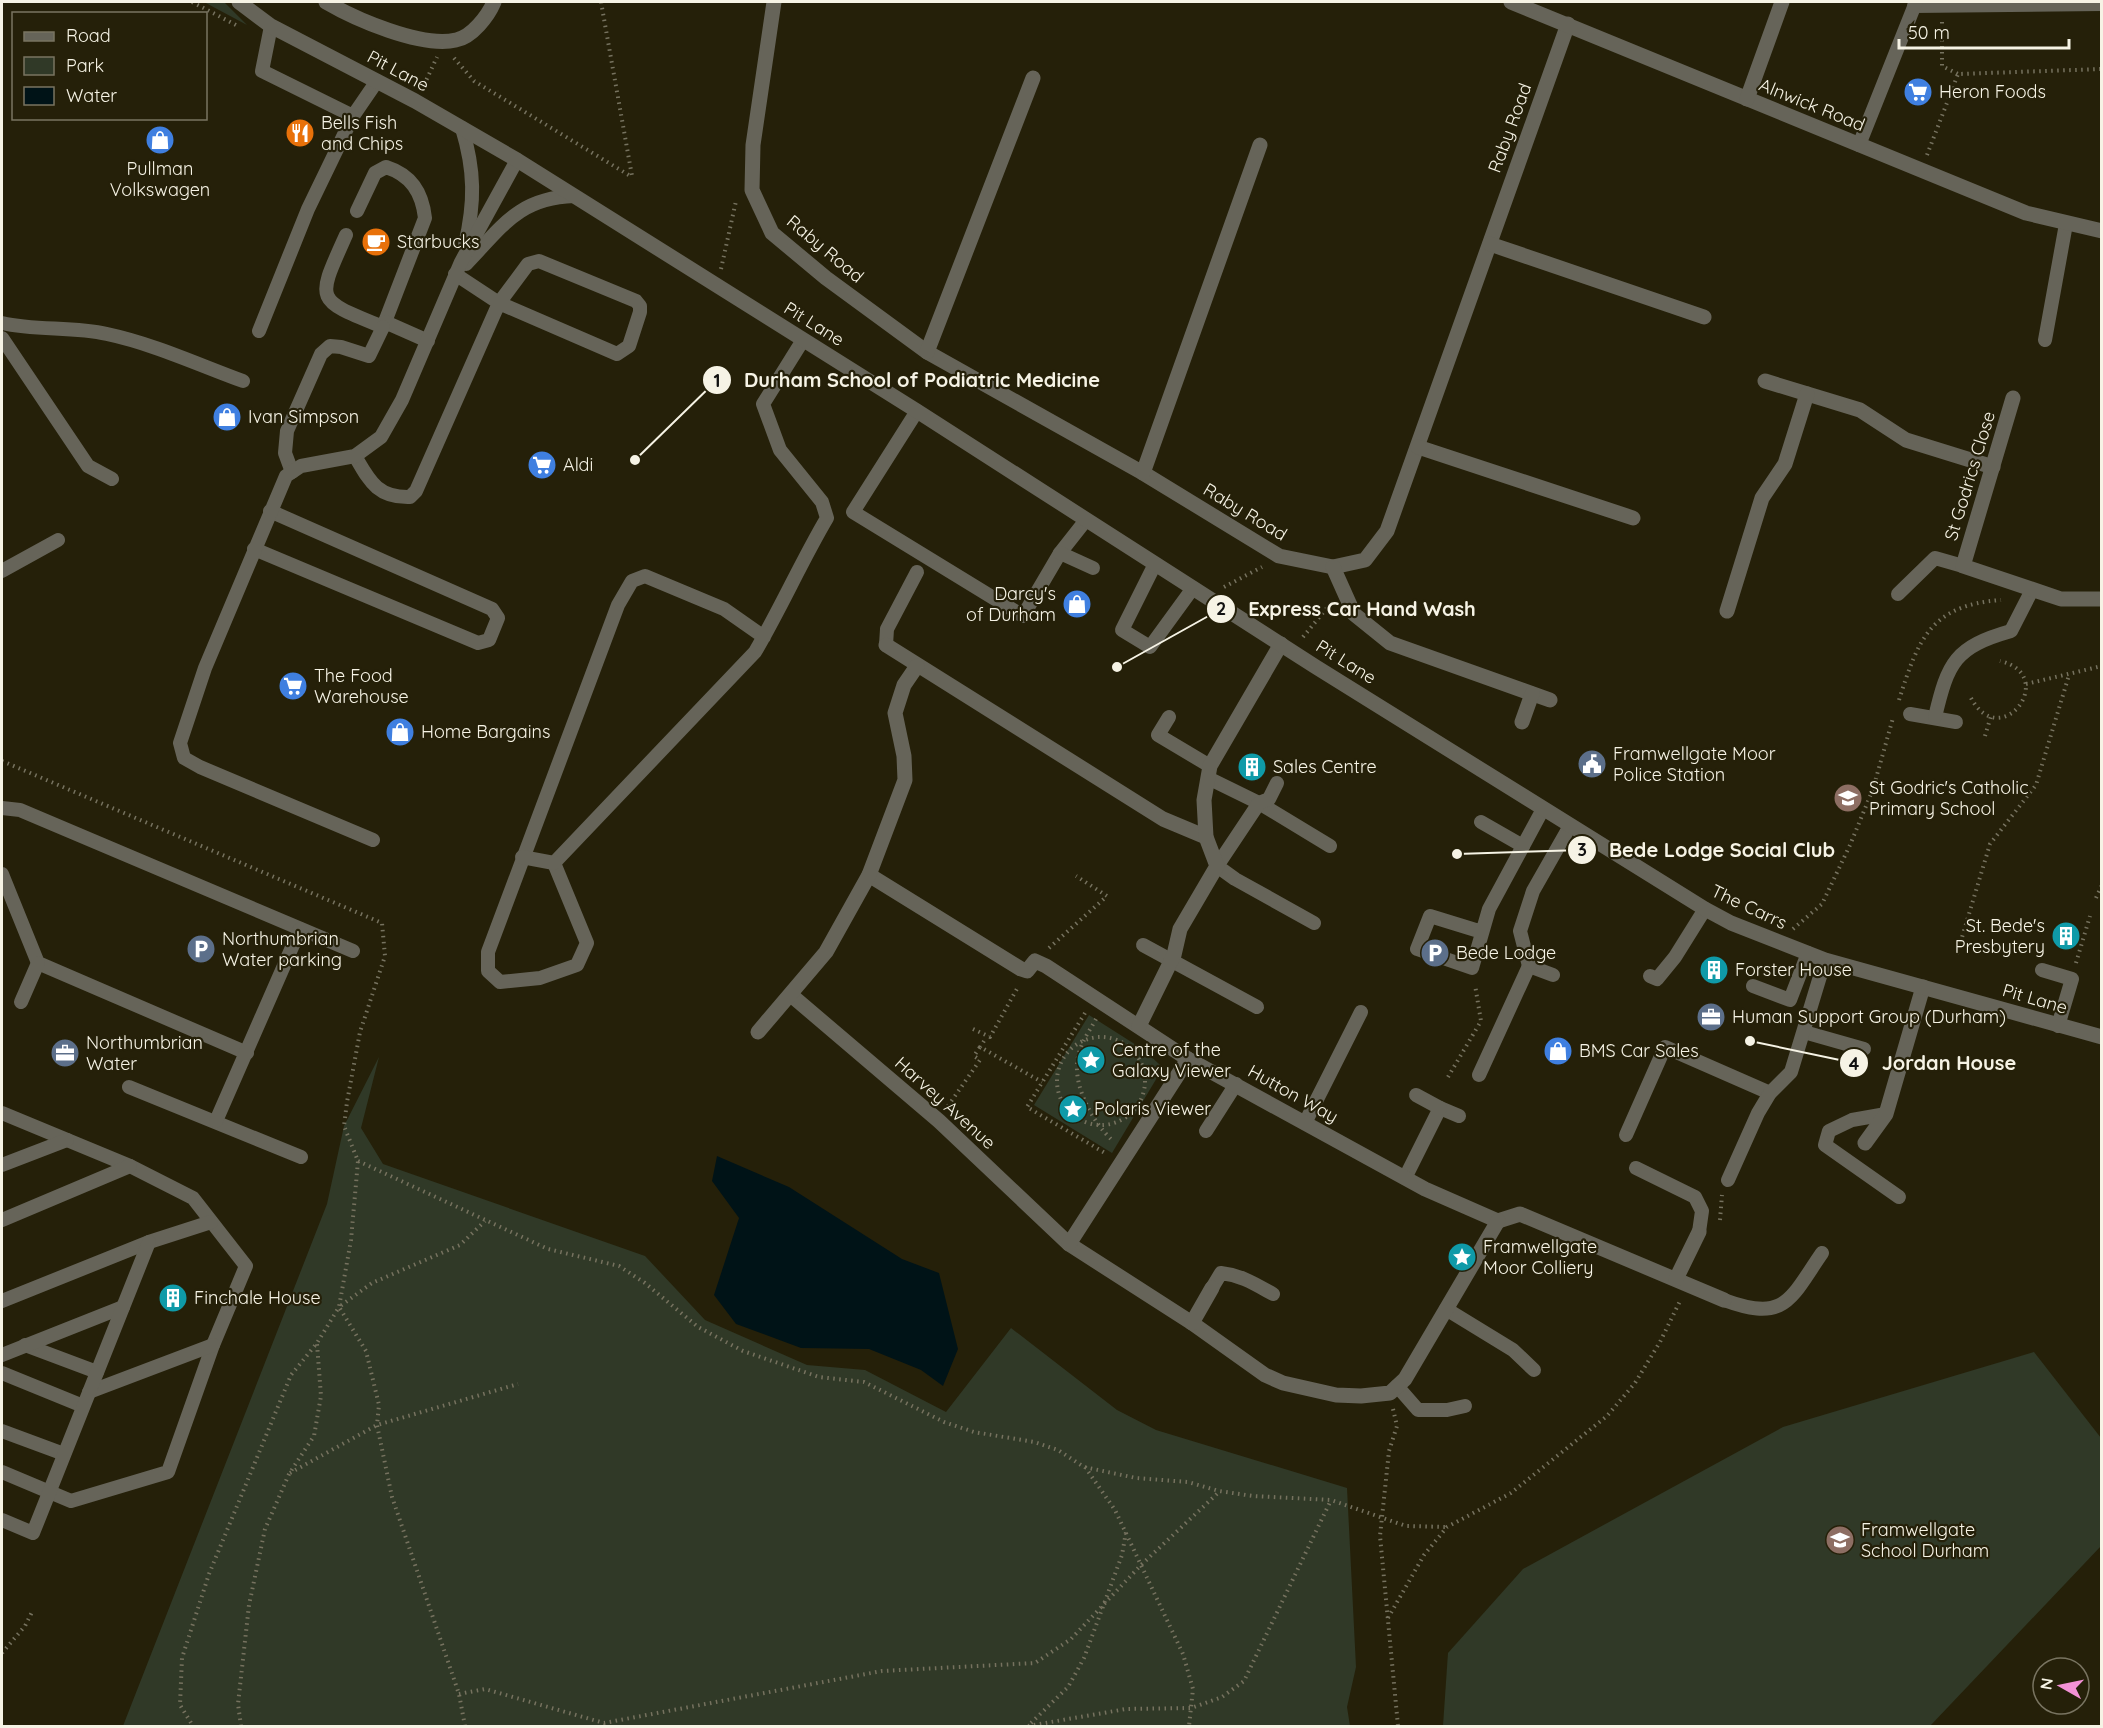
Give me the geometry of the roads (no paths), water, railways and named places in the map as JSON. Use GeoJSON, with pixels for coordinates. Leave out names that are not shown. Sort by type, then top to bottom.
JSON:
{"type":"FeatureCollection","features":[{"type":"Feature","properties":{"kind":"street","name":"Pit Lane"},"geometry":{"type":"LineString","coordinates":[[239,2],[271,26],[415,101],[517,160],[1543,809]]}},
{"type":"Feature","properties":{"kind":"street"},"geometry":{"type":"LineString","coordinates":[[326,2],[352,17],[405,35],[440,42],[458,40],[473,31],[494,2]]}},
{"type":"Feature","properties":{"kind":"street","name":"Raby Road"},"geometry":{"type":"LineString","coordinates":[[774,2],[753,145],[752,190],[772,233],[826,278],[927,352],[1143,473],[1279,556],[1333,567],[1365,560],[1387,531],[1568,24]]}},
{"type":"Feature","properties":{"kind":"street","name":"Alnwick Road"},"geometry":{"type":"LineString","coordinates":[[1511,2],[2026,213],[2102,231]]}},
{"type":"Feature","properties":{"kind":"street"},"geometry":{"type":"LineString","coordinates":[[1747,99],[1782,2]]}},
{"type":"Feature","properties":{"kind":"street"},"geometry":{"type":"LineString","coordinates":[[927,352],[1033,78]]}},
{"type":"Feature","properties":{"kind":"street"},"geometry":{"type":"LineString","coordinates":[[1143,473],[1260,145]]}},
{"type":"Feature","properties":{"kind":"street"},"geometry":{"type":"LineString","coordinates":[[1490,244],[1704,317]]}},
{"type":"Feature","properties":{"kind":"street"},"geometry":{"type":"LineString","coordinates":[[1765,381],[1860,410],[1906,440],[1993,467]]}},
{"type":"Feature","properties":{"kind":"street"},"geometry":{"type":"LineString","coordinates":[[1727,611],[1762,498],[1785,464],[1807,394]]}},
{"type":"Feature","properties":{"kind":"street","name":"St Godrics Close"},"geometry":{"type":"LineString","coordinates":[[2013,398],[1963,566],[2061,598],[2102,599]]}},
{"type":"Feature","properties":{"kind":"street"},"geometry":{"type":"LineString","coordinates":[[1418,447],[1633,518]]}},
{"type":"Feature","properties":{"kind":"street"},"geometry":{"type":"LineString","coordinates":[[1333,567],[1354,614],[1390,643],[1550,700]]}},
{"type":"Feature","properties":{"kind":"street"},"geometry":{"type":"LineString","coordinates":[[869,876],[1021,969],[1031,966],[1082,988],[1139,1026],[1171,961],[1180,929],[1217,866],[1206,837],[1204,800],[1209,772],[1281,644]]}},
{"type":"Feature","properties":{"kind":"street"},"geometry":{"type":"LineString","coordinates":[[886,645],[1163,819],[1206,837]]}},
{"type":"Feature","properties":{"kind":"street"},"geometry":{"type":"LineString","coordinates":[[758,1032],[826,952],[869,876],[905,780],[904,756],[895,713],[904,685],[917,666]]}},
{"type":"Feature","properties":{"kind":"street"},"geometry":{"type":"LineString","coordinates":[[1522,722],[1532,694]]}},
{"type":"Feature","properties":{"kind":"street","name":"The Carrs"},"geometry":{"type":"LineString","coordinates":[[1543,809],[1731,923],[1825,960],[1959,998]]}},
{"type":"Feature","properties":{"kind":"street"},"geometry":{"type":"LineString","coordinates":[[1865,1143],[1886,1114],[1923,987]]}},
{"type":"Feature","properties":{"kind":"street","name":"Harvey Avenue"},"geometry":{"type":"LineString","coordinates":[[791,995],[939,1121],[1069,1244],[1192,1323],[1264,1375],[1283,1383],[1336,1395],[1361,1396],[1394,1389]]}},
{"type":"Feature","properties":{"kind":"street","name":"Pit Lane"},"geometry":{"type":"LineString","coordinates":[[1959,998],[2102,1037]]}},
{"type":"Feature","properties":{"kind":"street","name":"Hutton Way"},"geometry":{"type":"LineString","coordinates":[[1139,1026],[1188,1059],[1405,1178],[1498,1221]]}},
{"type":"Feature","properties":{"kind":"street"},"geometry":{"type":"LineString","coordinates":[[1069,1244],[1188,1059]]}},
{"type":"Feature","properties":{"kind":"street"},"geometry":{"type":"LineString","coordinates":[[1394,1389],[1405,1379],[1498,1221],[1520,1214],[1724,1300]]}},
{"type":"Feature","properties":{"kind":"street"},"geometry":{"type":"LineString","coordinates":[[1682,1281],[1699,1232]]}},
{"type":"Feature","properties":{"kind":"street"},"geometry":{"type":"LineString","coordinates":[[1192,1323],[1212,1288]]}},
{"type":"Feature","properties":{"kind":"lane"},"geometry":{"type":"LineString","coordinates":[[1859,145],[1915,4],[1942,6],[2102,4]]}},
{"type":"Feature","properties":{"kind":"lane"},"geometry":{"type":"LineString","coordinates":[[271,26],[262,71],[353,116]]}},
{"type":"Feature","properties":{"kind":"lane"},"geometry":{"type":"LineString","coordinates":[[258,331],[309,209],[353,116],[377,81]]}},
{"type":"Feature","properties":{"kind":"lane"},"geometry":{"type":"LineString","coordinates":[[458,269],[471,216],[473,174],[462,128]]}},
{"type":"Feature","properties":{"kind":"lane"},"geometry":{"type":"LineString","coordinates":[[373,840],[184,758],[180,743],[205,668],[286,476],[301,466],[355,456],[381,437],[402,400],[458,269],[517,160]]}},
{"type":"Feature","properties":{"kind":"lane"},"geometry":{"type":"LineString","coordinates":[[292,472],[285,453],[287,431],[321,354],[330,346],[341,346],[369,356],[384,324],[425,218],[423,204],[412,182],[401,172],[386,167],[375,173],[357,211]]}},
{"type":"Feature","properties":{"kind":"lane"},"geometry":{"type":"LineString","coordinates":[[458,269],[518,211],[547,197],[574,196]]}},
{"type":"Feature","properties":{"kind":"lane"},"geometry":{"type":"LineString","coordinates":[[2044,340],[2066,224]]}},
{"type":"Feature","properties":{"kind":"lane"},"geometry":{"type":"LineString","coordinates":[[346,235],[325,283],[326,295],[341,310],[428,340]]}},
{"type":"Feature","properties":{"kind":"lane"},"geometry":{"type":"LineString","coordinates":[[355,456],[373,486],[400,497],[410,497],[416,491],[499,303],[528,264],[539,261],[636,301],[640,306],[640,312],[628,346],[617,354],[499,303],[458,269]]}},
{"type":"Feature","properties":{"kind":"lane"},"geometry":{"type":"LineString","coordinates":[[2,323],[23,328],[105,333],[134,341],[243,381]]}},
{"type":"Feature","properties":{"kind":"lane"},"geometry":{"type":"LineString","coordinates":[[2,338],[88,466],[112,479]]}},
{"type":"Feature","properties":{"kind":"lane"},"geometry":{"type":"LineString","coordinates":[[554,863],[755,652],[799,565],[827,518],[822,502],[780,450],[763,404],[803,340]]}},
{"type":"Feature","properties":{"kind":"lane"},"geometry":{"type":"LineString","coordinates":[[917,411],[853,512],[1023,616],[1060,553],[1086,520]]}},
{"type":"Feature","properties":{"kind":"lane"},"geometry":{"type":"LineString","coordinates":[[254,549],[478,643],[489,640],[498,618],[492,609],[270,511]]}},
{"type":"Feature","properties":{"kind":"lane"},"geometry":{"type":"LineString","coordinates":[[2,571],[58,540]]}},
{"type":"Feature","properties":{"kind":"lane"},"geometry":{"type":"LineString","coordinates":[[1060,553],[1093,568]]}},
{"type":"Feature","properties":{"kind":"lane"},"geometry":{"type":"LineString","coordinates":[[1898,594],[1935,558],[1963,566]]}},
{"type":"Feature","properties":{"kind":"lane"},"geometry":{"type":"LineString","coordinates":[[1155,564],[1122,630],[1150,647],[1198,591]]}},
{"type":"Feature","properties":{"kind":"lane"},"geometry":{"type":"LineString","coordinates":[[886,645],[886,628],[917,572]]}},
{"type":"Feature","properties":{"kind":"lane"},"geometry":{"type":"LineString","coordinates":[[554,863],[587,943],[577,965],[540,978],[500,982],[488,971],[488,952],[618,606],[632,581],[645,576],[724,609],[764,637]]}},
{"type":"Feature","properties":{"kind":"lane"},"geometry":{"type":"LineString","coordinates":[[1935,717],[1942,687],[1957,656],[1981,640],[2011,631],[2032,590]]}},
{"type":"Feature","properties":{"kind":"lane"},"geometry":{"type":"LineString","coordinates":[[1910,714],[1956,722]]}},
{"type":"Feature","properties":{"kind":"lane"},"geometry":{"type":"LineString","coordinates":[[1169,717],[1158,735],[1209,772],[1330,846]]}},
{"type":"Feature","properties":{"kind":"lane"},"geometry":{"type":"LineString","coordinates":[[1277,783],[1269,799],[1259,803],[1217,866],[1234,879],[1314,923]]}},
{"type":"Feature","properties":{"kind":"lane"},"geometry":{"type":"LineString","coordinates":[[2,808],[20,810],[353,951]]}},
{"type":"Feature","properties":{"kind":"lane"},"geometry":{"type":"LineString","coordinates":[[1482,932],[1430,916],[1417,949],[1472,968],[1489,909],[1543,809]]}},
{"type":"Feature","properties":{"kind":"lane"},"geometry":{"type":"LineString","coordinates":[[1481,822],[1523,846]]}},
{"type":"Feature","properties":{"kind":"lane"},"geometry":{"type":"LineString","coordinates":[[1479,1075],[1529,966],[1520,931],[1533,891],[1570,826]]}},
{"type":"Feature","properties":{"kind":"lane"},"geometry":{"type":"LineString","coordinates":[[522,857],[554,863]]}},
{"type":"Feature","properties":{"kind":"lane"},"geometry":{"type":"LineString","coordinates":[[2,874],[38,963],[247,1053]]}},
{"type":"Feature","properties":{"kind":"lane"},"geometry":{"type":"LineString","coordinates":[[1650,976],[1657,979],[1675,957],[1705,909]]}},
{"type":"Feature","properties":{"kind":"lane"},"geometry":{"type":"LineString","coordinates":[[216,1121],[300,929]]}},
{"type":"Feature","properties":{"kind":"lane"},"geometry":{"type":"LineString","coordinates":[[1143,945],[1257,1007]]}},
{"type":"Feature","properties":{"kind":"lane"},"geometry":{"type":"LineString","coordinates":[[1753,986],[1790,1000],[1808,953]]}},
{"type":"Feature","properties":{"kind":"lane"},"geometry":{"type":"LineString","coordinates":[[1728,1180],[1758,1113],[1770,1093],[1791,1072],[1825,960]]}},
{"type":"Feature","properties":{"kind":"lane"},"geometry":{"type":"LineString","coordinates":[[21,1002],[38,963]]}},
{"type":"Feature","properties":{"kind":"lane"},"geometry":{"type":"LineString","coordinates":[[1529,966],[1553,975]]}},
{"type":"Feature","properties":{"kind":"lane"},"geometry":{"type":"LineString","coordinates":[[2042,970],[2072,978],[2058,1026]]}},
{"type":"Feature","properties":{"kind":"lane"},"geometry":{"type":"LineString","coordinates":[[1305,1123],[1361,1012]]}},
{"type":"Feature","properties":{"kind":"lane"},"geometry":{"type":"LineString","coordinates":[[1804,1032],[1864,1049]]}},
{"type":"Feature","properties":{"kind":"lane"},"geometry":{"type":"LineString","coordinates":[[1626,1135],[1665,1047],[1770,1093]]}},
{"type":"Feature","properties":{"kind":"lane"},"geometry":{"type":"LineString","coordinates":[[1206,1131],[1236,1084]]}},
{"type":"Feature","properties":{"kind":"lane"},"geometry":{"type":"LineString","coordinates":[[129,1087],[301,1157]]}},
{"type":"Feature","properties":{"kind":"lane"},"geometry":{"type":"LineString","coordinates":[[1416,1095],[1459,1116]]}},
{"type":"Feature","properties":{"kind":"lane"},"geometry":{"type":"LineString","coordinates":[[1405,1178],[1440,1108]]}},
{"type":"Feature","properties":{"kind":"lane"},"geometry":{"type":"LineString","coordinates":[[2,1113],[130,1166],[193,1198],[246,1266],[213,1345],[168,1472],[71,1501],[2,1472]]}},
{"type":"Feature","properties":{"kind":"lane"},"geometry":{"type":"LineString","coordinates":[[1886,1114],[1852,1120],[1829,1131],[1825,1145],[1899,1197]]}},
{"type":"Feature","properties":{"kind":"lane"},"geometry":{"type":"LineString","coordinates":[[2,1165],[67,1140]]}},
{"type":"Feature","properties":{"kind":"lane"},"geometry":{"type":"LineString","coordinates":[[2,1220],[130,1166]]}},
{"type":"Feature","properties":{"kind":"lane"},"geometry":{"type":"LineString","coordinates":[[1636,1168],[1695,1197],[1702,1211],[1699,1232]]}},
{"type":"Feature","properties":{"kind":"lane"},"geometry":{"type":"LineString","coordinates":[[2,1301],[149,1242],[211,1222]]}},
{"type":"Feature","properties":{"kind":"lane"},"geometry":{"type":"LineString","coordinates":[[2,1520],[33,1533],[149,1242]]}},
{"type":"Feature","properties":{"kind":"lane"},"geometry":{"type":"LineString","coordinates":[[1724,1300],[1750,1310],[1771,1308],[1788,1302],[1822,1253]]}},
{"type":"Feature","properties":{"kind":"lane"},"geometry":{"type":"LineString","coordinates":[[1212,1288],[1221,1274],[1233,1275],[1241,1276],[1273,1294]]}},
{"type":"Feature","properties":{"kind":"lane"},"geometry":{"type":"LineString","coordinates":[[2,1355],[123,1307]]}},
{"type":"Feature","properties":{"kind":"lane"},"geometry":{"type":"LineString","coordinates":[[1446,1309],[1514,1350],[1534,1370]]}},
{"type":"Feature","properties":{"kind":"lane"},"geometry":{"type":"LineString","coordinates":[[25,1345],[97,1372]]}},
{"type":"Feature","properties":{"kind":"lane"},"geometry":{"type":"LineString","coordinates":[[89,1392],[213,1345]]}},
{"type":"Feature","properties":{"kind":"lane"},"geometry":{"type":"LineString","coordinates":[[2,1373],[83,1406]]}},
{"type":"Feature","properties":{"kind":"lane"},"geometry":{"type":"LineString","coordinates":[[1394,1389],[1418,1410],[1447,1410],[1465,1406]]}},
{"type":"Feature","properties":{"kind":"lane"},"geometry":{"type":"LineString","coordinates":[[2,1431],[64,1454]]}},
{"type":"Feature","properties":{"kind":"water"},"geometry":{"type":"Polygon","coordinates":[[[717,1156],[789,1187],[902,1259],[939,1273],[958,1349],[943,1386],[921,1370],[869,1349],[801,1348],[736,1324],[714,1295],[739,1218],[712,1181],[717,1156]]]}},
{"type":"Feature","properties":{"kind":"place","name":"Heron Foods"},"geometry":{"type":"Point","coordinates":[1918,92]}},
{"type":"Feature","properties":{"kind":"place","name":"Bells Fish and Chips"},"geometry":{"type":"Point","coordinates":[300,133]}},
{"type":"Feature","properties":{"kind":"place","name":"Pullman Volkswagen"},"geometry":{"type":"Point","coordinates":[160,140]}},
{"type":"Feature","properties":{"kind":"place","name":"Starbucks"},"geometry":{"type":"Point","coordinates":[376,242]}},
{"type":"Feature","properties":{"kind":"place","name":"Ivan Simpson"},"geometry":{"type":"Point","coordinates":[227,417]}},
{"type":"Feature","properties":{"kind":"place","name":"Durham School of Podiatric Medicine"},"geometry":{"type":"Point","coordinates":[635,460]}},
{"type":"Feature","properties":{"kind":"place","name":"Aldi"},"geometry":{"type":"Point","coordinates":[542,465]}},
{"type":"Feature","properties":{"kind":"place","name":"Darcy's of Durham"},"geometry":{"type":"Point","coordinates":[1077,604]}},
{"type":"Feature","properties":{"kind":"place","name":"Express Car Hand Wash"},"geometry":{"type":"Point","coordinates":[1117,667]}},
{"type":"Feature","properties":{"kind":"place","name":"The Food Warehouse"},"geometry":{"type":"Point","coordinates":[293,686]}},
{"type":"Feature","properties":{"kind":"place","name":"Home Bargains"},"geometry":{"type":"Point","coordinates":[400,732]}},
{"type":"Feature","properties":{"kind":"place","name":"Framwellgate Moor Police Station"},"geometry":{"type":"Point","coordinates":[1592,764]}},
{"type":"Feature","properties":{"kind":"place","name":"Sales Centre"},"geometry":{"type":"Point","coordinates":[1252,767]}},
{"type":"Feature","properties":{"kind":"place","name":"St Godric's Catholic Primary School"},"geometry":{"type":"Point","coordinates":[1848,798]}},
{"type":"Feature","properties":{"kind":"place","name":"Bede Lodge Social Club"},"geometry":{"type":"Point","coordinates":[1457,854]}},
{"type":"Feature","properties":{"kind":"place","name":"St. Bede's Presbytery"},"geometry":{"type":"Point","coordinates":[2066,936]}},
{"type":"Feature","properties":{"kind":"place","name":"Northumbrian Water parking"},"geometry":{"type":"Point","coordinates":[201,949]}},
{"type":"Feature","properties":{"kind":"place","name":"Bede Lodge"},"geometry":{"type":"Point","coordinates":[1435,953]}},
{"type":"Feature","properties":{"kind":"place","name":"Forster House"},"geometry":{"type":"Point","coordinates":[1714,970]}},
{"type":"Feature","properties":{"kind":"place","name":"Human Support Group (Durham)"},"geometry":{"type":"Point","coordinates":[1711,1017]}},
{"type":"Feature","properties":{"kind":"place","name":"Jordan House"},"geometry":{"type":"Point","coordinates":[1750,1041]}},
{"type":"Feature","properties":{"kind":"place","name":"BMS Car Sales"},"geometry":{"type":"Point","coordinates":[1558,1051]}},
{"type":"Feature","properties":{"kind":"place","name":"Northumbrian Water"},"geometry":{"type":"Point","coordinates":[65,1053]}},
{"type":"Feature","properties":{"kind":"place","name":"Centre of the Galaxy Viewer"},"geometry":{"type":"Point","coordinates":[1091,1060]}},
{"type":"Feature","properties":{"kind":"place","name":"Polaris Viewer"},"geometry":{"type":"Point","coordinates":[1073,1109]}},
{"type":"Feature","properties":{"kind":"place","name":"Framwellgate Moor Colliery"},"geometry":{"type":"Point","coordinates":[1462,1257]}},
{"type":"Feature","properties":{"kind":"place","name":"Finchale House"},"geometry":{"type":"Point","coordinates":[173,1298]}},
{"type":"Feature","properties":{"kind":"place","name":"Framwellgate School Durham"},"geometry":{"type":"Point","coordinates":[1840,1540]}}]}
